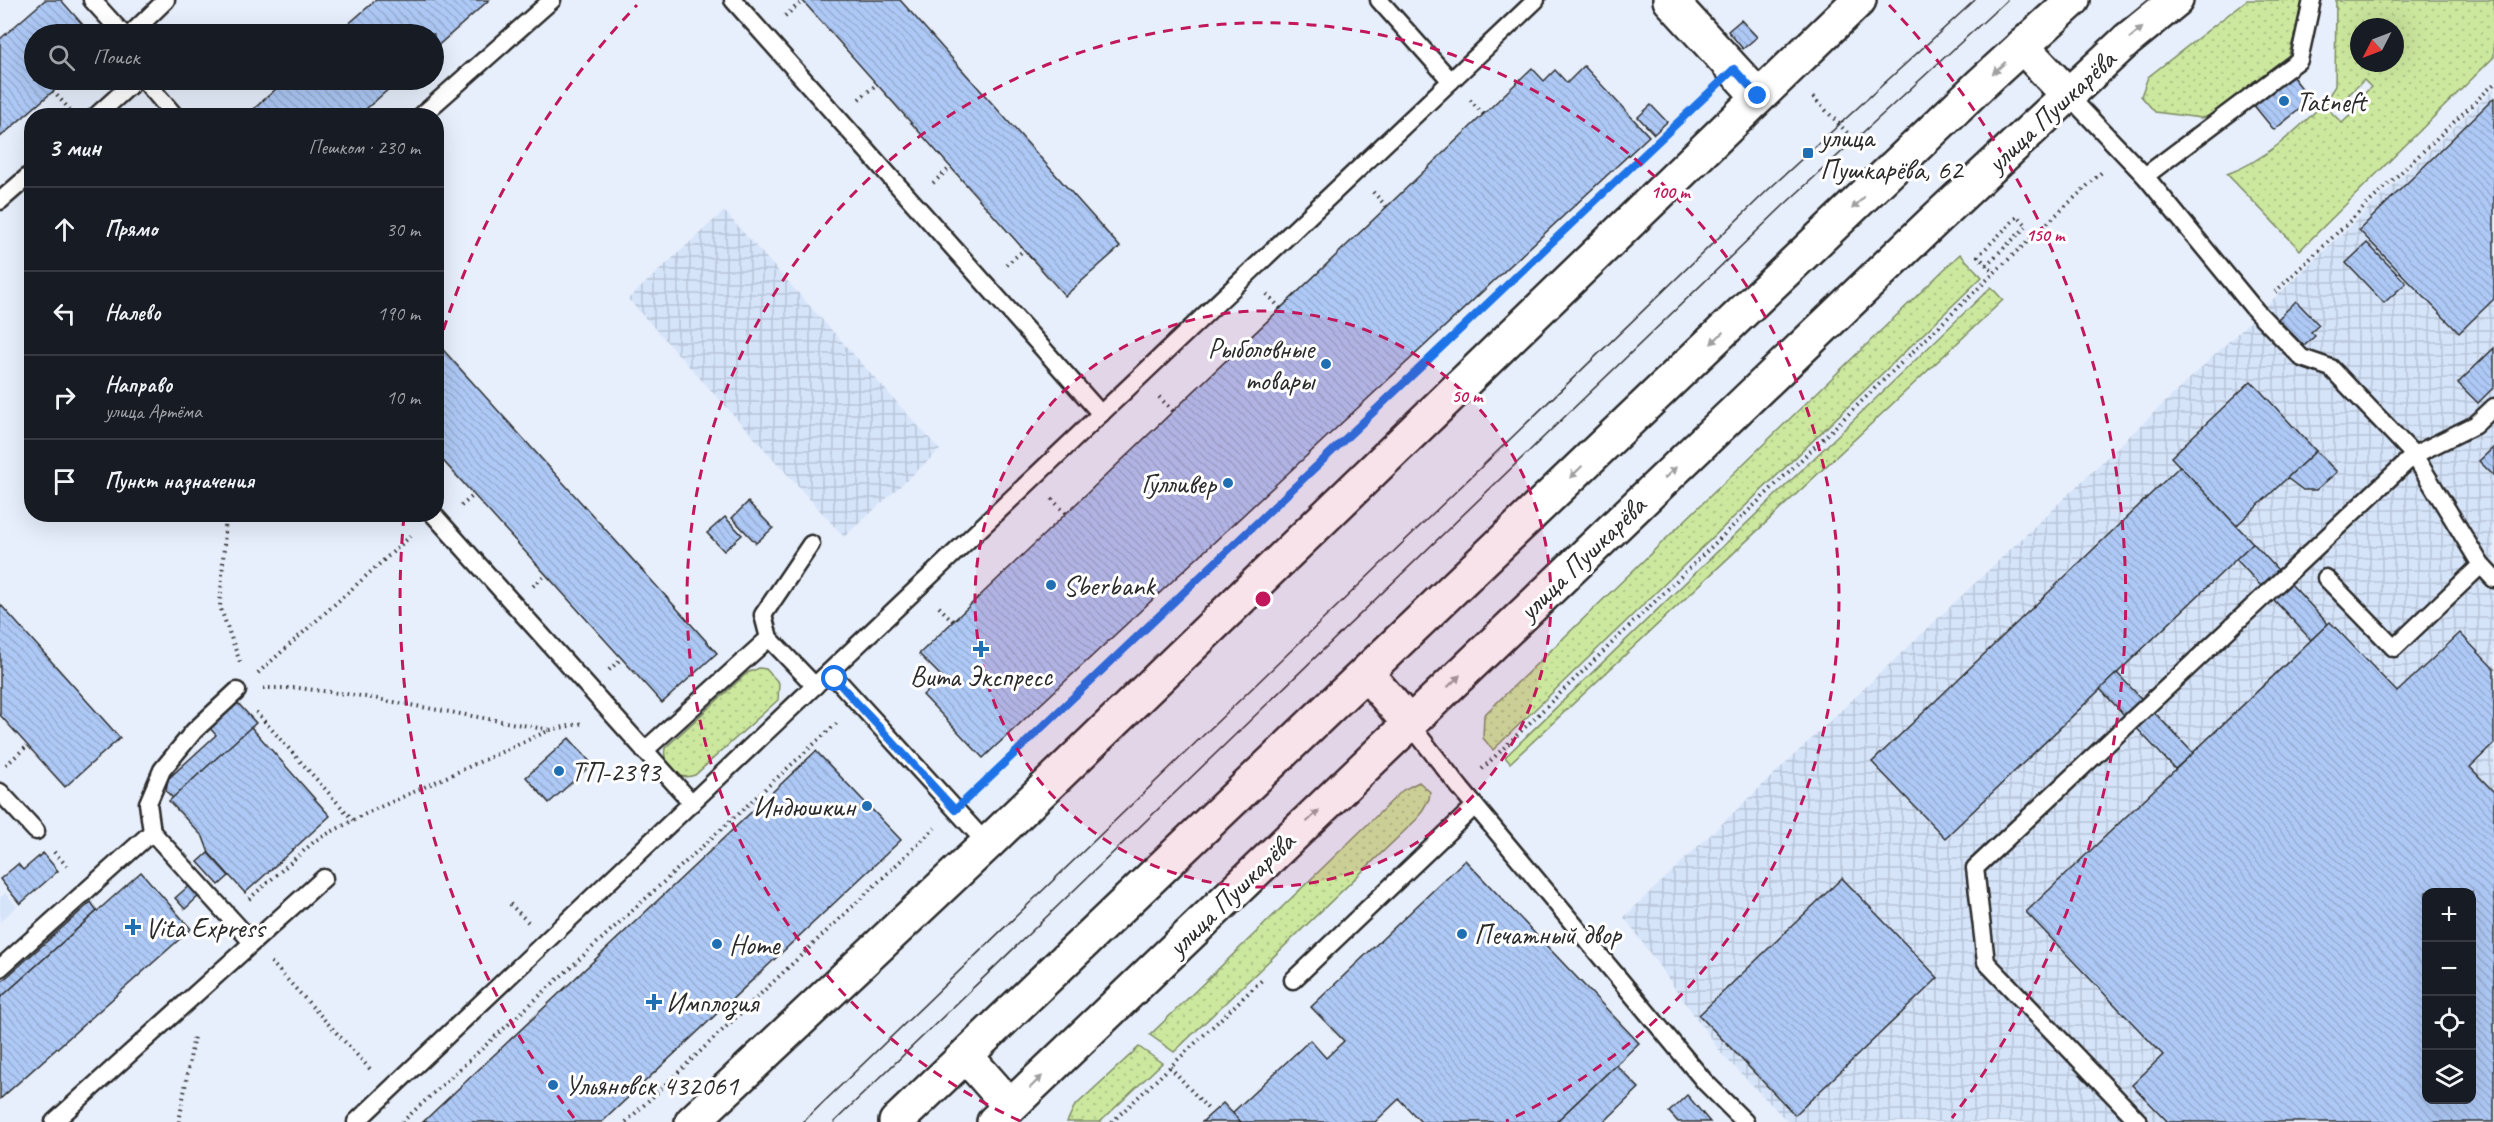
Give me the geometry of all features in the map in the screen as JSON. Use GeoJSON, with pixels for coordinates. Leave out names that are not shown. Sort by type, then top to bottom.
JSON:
{"type":"FeatureCollection","features":[{"type":"Feature","properties":{"kind":"main road"},"geometry":{"type":"LineString","coordinates":[[1670,0],[1758,96]]}},
{"type":"Feature","properties":{"kind":"main road"},"geometry":{"type":"LineString","coordinates":[[692,1122],[987,844],[1859,0]]}},
{"type":"Feature","properties":{"kind":"main road"},"geometry":{"type":"LineString","coordinates":[[896,1122],[2022,46],[2073,0]]}},
{"type":"Feature","properties":{"kind":"main road","name":"улица Пушкарёва"},"geometry":{"type":"LineString","coordinates":[[1010,1117],[1409,723],[2068,95],[2127,40],[2176,0]]}},
{"type":"Feature","properties":{"kind":"main road"},"geometry":{"type":"LineString","coordinates":[[2022,46],[2068,95]]}},
{"type":"Feature","properties":{"kind":"main road"},"geometry":{"type":"LineString","coordinates":[[1366,673],[1409,723]]}},
{"type":"Feature","properties":{"kind":"main road"},"geometry":{"type":"LineString","coordinates":[[966,1056],[1010,1117]]}},
{"type":"Feature","properties":{"kind":"lane"},"geometry":{"type":"LineString","coordinates":[[92,0],[114,24]]}},
{"type":"Feature","properties":{"kind":"lane"},"geometry":{"type":"LineString","coordinates":[[141,24],[166,0]]}},
{"type":"Feature","properties":{"kind":"lane"},"geometry":{"type":"LineString","coordinates":[[430,108],[552,0]]}},
{"type":"Feature","properties":{"kind":"lane"},"geometry":{"type":"LineString","coordinates":[[733,0],[1101,414]]}},
{"type":"Feature","properties":{"kind":"lane"},"geometry":{"type":"LineString","coordinates":[[1378,0],[1451,81]]}},
{"type":"Feature","properties":{"kind":"lane"},"geometry":{"type":"LineString","coordinates":[[356,1122],[1536,0]]}},
{"type":"Feature","properties":{"kind":"lane"},"geometry":{"type":"LineString","coordinates":[[2145,176],[2299,60],[2312,0]]}},
{"type":"Feature","properties":{"kind":"lane"},"geometry":{"type":"LineString","coordinates":[[105,108],[125,90]]}},
{"type":"Feature","properties":{"kind":"lane"},"geometry":{"type":"LineString","coordinates":[[153,90],[168,108]]}},
{"type":"Feature","properties":{"kind":"lane"},"geometry":{"type":"LineString","coordinates":[[2068,95],[2145,176],[2256,311],[2302,358],[2331,368],[2414,454],[2481,565],[2494,579]]}},
{"type":"Feature","properties":{"kind":"lane"},"geometry":{"type":"LineString","coordinates":[[0,201],[24,180]]}},
{"type":"Feature","properties":{"kind":"lane"},"geometry":{"type":"LineString","coordinates":[[2139,1122],[1986,962],[1975,868],[2414,454],[2475,425],[2494,407]]}},
{"type":"Feature","properties":{"kind":"lane"},"geometry":{"type":"LineString","coordinates":[[439,522],[692,803]]}},
{"type":"Feature","properties":{"kind":"lane"},"geometry":{"type":"LineString","coordinates":[[811,544],[763,615],[769,638],[815,686]]}},
{"type":"Feature","properties":{"kind":"lane"},"geometry":{"type":"LineString","coordinates":[[2326,578],[2394,648],[2481,565]]}},
{"type":"Feature","properties":{"kind":"lane"},"geometry":{"type":"LineString","coordinates":[[644,751],[769,638]]}},
{"type":"Feature","properties":{"kind":"lane"},"geometry":{"type":"LineString","coordinates":[[830,672],[987,844]]}},
{"type":"Feature","properties":{"kind":"lane"},"geometry":{"type":"LineString","coordinates":[[242,686],[194,731],[162,770],[148,803],[152,832],[252,942]]}},
{"type":"Feature","properties":{"kind":"lane"},"geometry":{"type":"LineString","coordinates":[[1409,723],[1475,806],[1705,1082],[1745,1122]]}},
{"type":"Feature","properties":{"kind":"lane"},"geometry":{"type":"LineString","coordinates":[[0,792],[36,831]]}},
{"type":"Feature","properties":{"kind":"lane"},"geometry":{"type":"LineString","coordinates":[[1293,980],[1475,806]]}},
{"type":"Feature","properties":{"kind":"lane"},"geometry":{"type":"LineString","coordinates":[[0,968],[152,832]]}},
{"type":"Feature","properties":{"kind":"lane"},"geometry":{"type":"LineString","coordinates":[[54,1122],[324,878]]}},
{"type":"Feature","properties":{"kind":"path"},"geometry":{"type":"LineString","coordinates":[[777,23],[803,1]]}},
{"type":"Feature","properties":{"kind":"path"},"geometry":{"type":"LineString","coordinates":[[1787,69],[1856,144],[1864,149]]}},
{"type":"Feature","properties":{"kind":"path"},"geometry":{"type":"LineString","coordinates":[[851,106],[877,84]]}},
{"type":"Feature","properties":{"kind":"path"},"geometry":{"type":"LineString","coordinates":[[2256,311],[2494,84]]}},
{"type":"Feature","properties":{"kind":"path"},"geometry":{"type":"LineString","coordinates":[[53,91],[68,108]]}},
{"type":"Feature","properties":{"kind":"path"},"geometry":{"type":"LineString","coordinates":[[1461,789],[1994,273],[2123,152]]}},
{"type":"Feature","properties":{"kind":"path"},"geometry":{"type":"LineString","coordinates":[[925,190],[951,167]]}},
{"type":"Feature","properties":{"kind":"path"},"geometry":{"type":"LineString","coordinates":[[1986,265],[2027,226],[2018,216],[1978,255],[1986,265],[1994,273]]}},
{"type":"Feature","properties":{"kind":"path"},"geometry":{"type":"LineString","coordinates":[[626,1122],[1561,234]]}},
{"type":"Feature","properties":{"kind":"path"},"geometry":{"type":"LineString","coordinates":[[998,272],[1024,250]]}},
{"type":"Feature","properties":{"kind":"path"},"geometry":{"type":"LineString","coordinates":[[225,522],[220,607],[242,686],[353,820]]}},
{"type":"Feature","properties":{"kind":"path"},"geometry":{"type":"LineString","coordinates":[[242,686],[425,522]]}},
{"type":"Feature","properties":{"kind":"path"},"geometry":{"type":"LineString","coordinates":[[242,686],[298,688],[355,695],[550,730]]}},
{"type":"Feature","properties":{"kind":"path"},"geometry":{"type":"LineString","coordinates":[[402,1122],[858,703]]}},
{"type":"Feature","properties":{"kind":"path"},"geometry":{"type":"LineString","coordinates":[[229,916],[316,840],[353,820],[550,730],[614,717]]}},
{"type":"Feature","properties":{"kind":"path"},"geometry":{"type":"LineString","coordinates":[[0,771],[27,746]]}},
{"type":"Feature","properties":{"kind":"path"},"geometry":{"type":"LineString","coordinates":[[36,831],[88,889]]}},
{"type":"Feature","properties":{"kind":"path"},"geometry":{"type":"LineString","coordinates":[[252,942],[389,1090]]}},
{"type":"Feature","properties":{"kind":"path"},"geometry":{"type":"LineString","coordinates":[[1112,1122],[1264,977]]}},
{"type":"Feature","properties":{"kind":"path"},"geometry":{"type":"LineString","coordinates":[[178,1122],[202,988]]}},
{"type":"Feature","properties":{"kind":"path"},"geometry":{"type":"LineString","coordinates":[[1170,1067],[1209,1110]]}},
{"type":"Feature","properties":{"kind":"shaded area"},"geometry":{"type":"Polygon","coordinates":[[[2494,89],[2494,1122],[1788,1122],[1721,1053],[1624,917],[2494,89]]]}},
{"type":"Feature","properties":{"kind":"shaded area"},"geometry":{"type":"Polygon","coordinates":[[[724,211],[940,450],[844,537],[628,299],[724,211]]]}},
{"type":"Feature","properties":{"kind":"shaded area"},"geometry":{"type":"Polygon","coordinates":[[[5,893],[17,906],[0,922],[0,898],[5,893]]]}},
{"type":"Feature","properties":{"kind":"green space"},"geometry":{"type":"Polygon","coordinates":[[[2247,0],[2305,0],[2288,57],[2209,116],[2201,118],[2155,112],[2141,96],[2148,77],[2247,0]]]}},
{"type":"Feature","properties":{"kind":"green space"},"geometry":{"type":"Polygon","coordinates":[[[2336,0],[2494,0],[2494,57],[2300,250],[2227,174],[2267,153],[2291,135],[2323,104],[2342,123],[2360,106],[2353,97],[2359,91],[2363,95],[2371,87],[2364,80],[2334,109],[2325,101],[2335,86],[2336,0]]]}},
{"type":"Feature","properties":{"kind":"green space"},"geometry":{"type":"Polygon","coordinates":[[[1960,254],[1982,277],[1493,750],[1483,738],[1484,715],[1960,254]]]}},
{"type":"Feature","properties":{"kind":"green space"},"geometry":{"type":"Polygon","coordinates":[[[1991,287],[2003,300],[1510,763],[1505,757],[1991,287]]]}},
{"type":"Feature","properties":{"kind":"green space"},"geometry":{"type":"Polygon","coordinates":[[[759,668],[766,669],[779,683],[778,700],[695,775],[682,776],[672,770],[666,760],[665,748],[747,673],[759,668]]]}},
{"type":"Feature","properties":{"kind":"green space"},"geometry":{"type":"Polygon","coordinates":[[[1419,782],[1430,792],[1429,799],[1418,818],[1174,1052],[1150,1035],[1403,790],[1419,782]]]}},
{"type":"Feature","properties":{"kind":"green space"},"geometry":{"type":"Polygon","coordinates":[[[1139,1047],[1162,1063],[1100,1122],[1067,1122],[1074,1107],[1139,1047]]]}},
{"type":"Feature","properties":{"kind":"building"},"geometry":{"type":"Polygon","coordinates":[[[45,0],[61,0],[82,24],[24,24],[24,90],[54,90],[34,108],[24,108],[24,116],[0,137],[0,39],[45,0]]]}},
{"type":"Feature","properties":{"kind":"building"},"geometry":{"type":"Polygon","coordinates":[[[376,0],[489,0],[444,40],[444,24],[348,24],[376,0]]]}},
{"type":"Feature","properties":{"kind":"building"},"geometry":{"type":"Polygon","coordinates":[[[802,0],[900,0],[1120,247],[1065,296],[802,0]]]}},
{"type":"Feature","properties":{"kind":"building"},"geometry":{"type":"Polygon","coordinates":[[[1741,20],[1757,37],[1743,49],[1728,31],[1741,20]]]}},
{"type":"Feature","properties":{"kind":"building"},"geometry":{"type":"Polygon","coordinates":[[[1584,66],[1649,136],[983,758],[923,695],[942,677],[919,654],[1532,68],[1544,81],[1555,70],[1567,83],[1584,66]]]}},
{"type":"Feature","properties":{"kind":"building"},"geometry":{"type":"Polygon","coordinates":[[[2290,73],[2311,100],[2274,130],[2252,103],[2290,73]]]}},
{"type":"Feature","properties":{"kind":"building"},"geometry":{"type":"Polygon","coordinates":[[[275,90],[388,90],[367,108],[255,108],[275,90]]]}},
{"type":"Feature","properties":{"kind":"building"},"geometry":{"type":"Polygon","coordinates":[[[2494,98],[2494,299],[2459,333],[2359,230],[2494,98]]]}},
{"type":"Feature","properties":{"kind":"building"},"geometry":{"type":"Polygon","coordinates":[[[1651,105],[1667,122],[1654,134],[1638,117],[1651,105]]]}},
{"type":"Feature","properties":{"kind":"building"},"geometry":{"type":"Polygon","coordinates":[[[2367,243],[2406,283],[2384,303],[2346,263],[2367,243]]]}},
{"type":"Feature","properties":{"kind":"building"},"geometry":{"type":"Polygon","coordinates":[[[2296,301],[2319,325],[2311,332],[2315,336],[2304,346],[2278,319],[2296,301]]]}},
{"type":"Feature","properties":{"kind":"building"},"geometry":{"type":"Polygon","coordinates":[[[2494,348],[2494,387],[2478,403],[2458,383],[2494,348]]]}},
{"type":"Feature","properties":{"kind":"building"},"geometry":{"type":"Polygon","coordinates":[[[444,351],[717,653],[662,703],[444,462],[444,351]]]}},
{"type":"Feature","properties":{"kind":"building"},"geometry":{"type":"Polygon","coordinates":[[[2251,381],[2316,451],[2236,526],[2171,457],[2251,381]]]}},
{"type":"Feature","properties":{"kind":"building"},"geometry":{"type":"Polygon","coordinates":[[[2494,447],[2494,476],[2479,461],[2494,447]]]}},
{"type":"Feature","properties":{"kind":"building"},"geometry":{"type":"Polygon","coordinates":[[[2316,451],[2337,472],[2316,490],[2303,490],[2287,478],[2316,451]]]}},
{"type":"Feature","properties":{"kind":"building"},"geometry":{"type":"Polygon","coordinates":[[[2180,466],[2253,543],[1945,838],[1872,762],[2180,466]]]}},
{"type":"Feature","properties":{"kind":"building"},"geometry":{"type":"Polygon","coordinates":[[[748,502],[773,528],[756,543],[732,518],[748,502]]]}},
{"type":"Feature","properties":{"kind":"building"},"geometry":{"type":"Polygon","coordinates":[[[725,517],[742,535],[724,551],[707,533],[725,517]]]}},
{"type":"Feature","properties":{"kind":"building"},"geometry":{"type":"Polygon","coordinates":[[[2253,543],[2328,624],[2311,640],[2236,559],[2253,543]]]}},
{"type":"Feature","properties":{"kind":"building"},"geometry":{"type":"Polygon","coordinates":[[[0,604],[120,738],[65,787],[0,715],[0,604]]]}},
{"type":"Feature","properties":{"kind":"building"},"geometry":{"type":"Polygon","coordinates":[[[2330,622],[2397,692],[2460,633],[2494,669],[2494,744],[2470,767],[2494,792],[2494,1122],[2168,1122],[2132,1085],[2163,1055],[2026,912],[2330,622]]]}},
{"type":"Feature","properties":{"kind":"building"},"geometry":{"type":"Polygon","coordinates":[[[2117,673],[2193,753],[2175,769],[2100,689],[2117,673]]]}},
{"type":"Feature","properties":{"kind":"building"},"geometry":{"type":"Polygon","coordinates":[[[236,701],[256,723],[173,798],[166,791],[168,779],[216,735],[208,726],[236,701]]]}},
{"type":"Feature","properties":{"kind":"building"},"geometry":{"type":"Polygon","coordinates":[[[251,727],[330,816],[245,893],[209,853],[203,837],[169,801],[251,727]]]}},
{"type":"Feature","properties":{"kind":"building","name":"ТП-2393"},"geometry":{"type":"Polygon","coordinates":[[[569,738],[592,764],[549,803],[526,777],[569,738]]]}},
{"type":"Feature","properties":{"kind":"building"},"geometry":{"type":"Polygon","coordinates":[[[816,751],[901,840],[602,1122],[423,1122],[816,751]]]}},
{"type":"Feature","properties":{"kind":"building"},"geometry":{"type":"Polygon","coordinates":[[[43,853],[58,871],[20,904],[0,879],[18,864],[23,870],[43,853]]]}},
{"type":"Feature","properties":{"kind":"building"},"geometry":{"type":"Polygon","coordinates":[[[208,853],[229,876],[219,885],[198,862],[208,853]]]}},
{"type":"Feature","properties":{"kind":"building","name":"Печатный двор"},"geometry":{"type":"Polygon","coordinates":[[[1465,860],[1639,1043],[1556,1122],[1421,1122],[1399,1099],[1375,1122],[1241,1122],[1232,1113],[1310,1040],[1326,1058],[1344,1041],[1311,1007],[1465,860]]]}},
{"type":"Feature","properties":{"kind":"building"},"geometry":{"type":"Polygon","coordinates":[[[141,872],[191,929],[0,1099],[0,998],[141,872]]]}},
{"type":"Feature","properties":{"kind":"building"},"geometry":{"type":"Polygon","coordinates":[[[1842,878],[1938,978],[1795,1115],[1699,1015],[1842,878]]]}},
{"type":"Feature","properties":{"kind":"building"},"geometry":{"type":"Polygon","coordinates":[[[191,884],[200,895],[185,909],[175,898],[191,884]]]}},
{"type":"Feature","properties":{"kind":"building"},"geometry":{"type":"Polygon","coordinates":[[[91,902],[97,911],[0,998],[0,983],[91,902]]]}},
{"type":"Feature","properties":{"kind":"building"},"geometry":{"type":"Polygon","coordinates":[[[1616,1065],[1639,1088],[1604,1122],[1556,1122],[1616,1065]]]}},
{"type":"Feature","properties":{"kind":"building"},"geometry":{"type":"Polygon","coordinates":[[[1687,1095],[1710,1122],[1678,1122],[1669,1112],[1687,1095]]]}},
{"type":"Feature","properties":{"kind":"building"},"geometry":{"type":"Polygon","coordinates":[[[1223,1103],[1241,1122],[1202,1122],[1223,1103]]]}},
{"type":"Feature","properties":{"kind":"tram line"},"geometry":{"type":"LineString","coordinates":[[803,1122],[1769,189],[1975,0]]}},
{"type":"Feature","properties":{"kind":"tram line"},"geometry":{"type":"LineString","coordinates":[[834,1122],[1785,204],[2007,0]]}},
{"type":"Feature","properties":{"kind":"place","name":"Tatneft"},"geometry":{"type":"Point","coordinates":[2284,101]}},
{"type":"Feature","properties":{"kind":"place","name":"улица Пушкарёва, 62"},"geometry":{"type":"Point","coordinates":[1808,153]}},
{"type":"Feature","properties":{"kind":"place","name":"Рыболовные товары"},"geometry":{"type":"Point","coordinates":[1326,364]}},
{"type":"Feature","properties":{"kind":"place","name":"Гулливер"},"geometry":{"type":"Point","coordinates":[1228,483]}},
{"type":"Feature","properties":{"kind":"place","name":"Sberbank"},"geometry":{"type":"Point","coordinates":[1051,585]}},
{"type":"Feature","properties":{"kind":"place","name":"Вита Экспресс"},"geometry":{"type":"Point","coordinates":[981,649]}},
{"type":"Feature","properties":{"kind":"place","name":"ТП-2393"},"geometry":{"type":"Point","coordinates":[559,771]}},
{"type":"Feature","properties":{"kind":"place","name":"Индюшкин"},"geometry":{"type":"Point","coordinates":[867,806]}},
{"type":"Feature","properties":{"kind":"place","name":"Vita Express"},"geometry":{"type":"Point","coordinates":[133,927]}},
{"type":"Feature","properties":{"kind":"place","name":"Печатный двор"},"geometry":{"type":"Point","coordinates":[1462,934]}},
{"type":"Feature","properties":{"kind":"place","name":"Home"},"geometry":{"type":"Point","coordinates":[717,944]}},
{"type":"Feature","properties":{"kind":"place","name":"Имплозия"},"geometry":{"type":"Point","coordinates":[654,1002]}},
{"type":"Feature","properties":{"kind":"place","name":"Ульяновск 432061"},"geometry":{"type":"Point","coordinates":[553,1085]}},
{"type":"Feature","properties":{"kind":"route"},"geometry":{"type":"LineString","coordinates":[[835,679],[955,810],[1734,69],[1758,96]]}}]}
